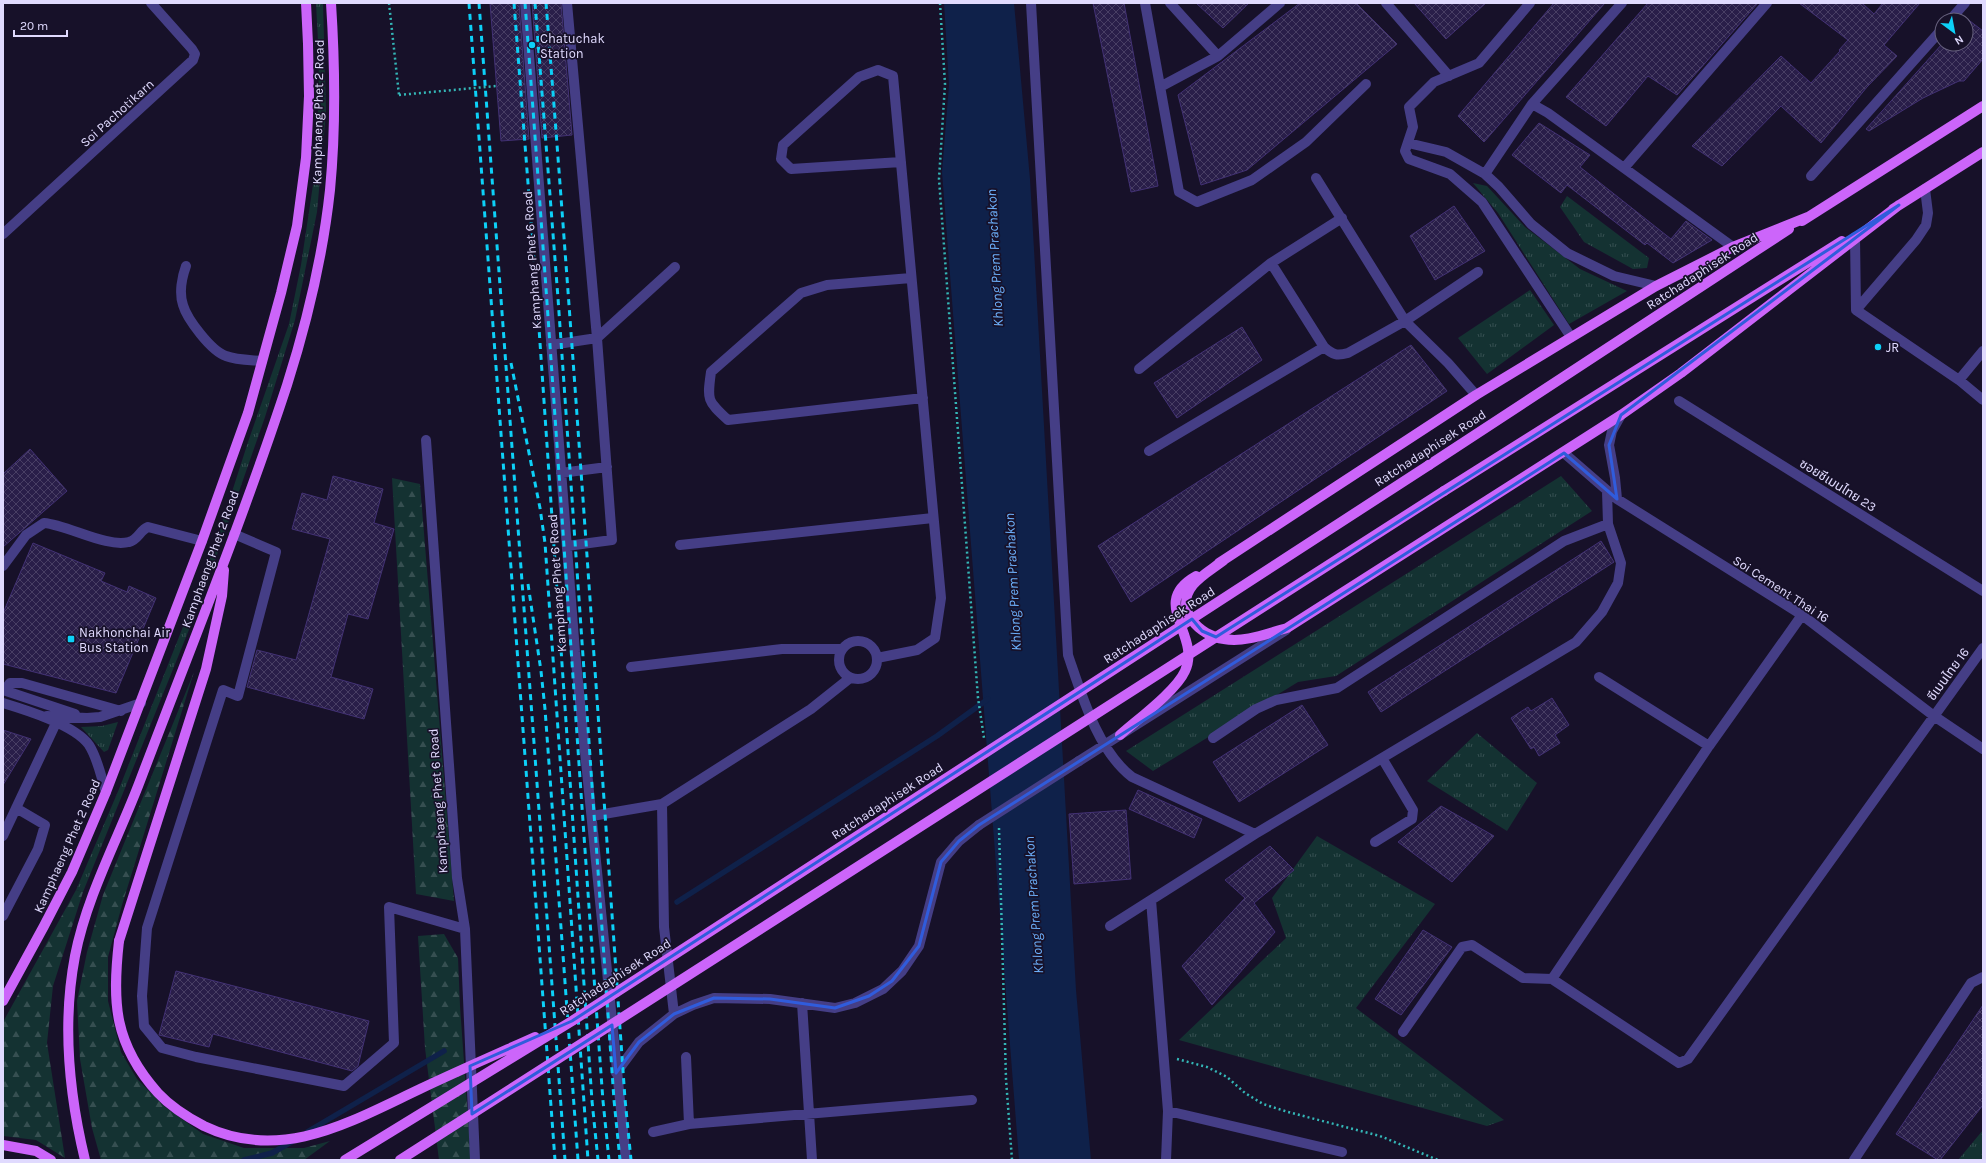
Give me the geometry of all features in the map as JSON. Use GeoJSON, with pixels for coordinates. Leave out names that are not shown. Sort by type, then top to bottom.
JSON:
{"type":"FeatureCollection","features":[{"type":"Feature","properties":{"kind":"main road","name":"Kamphaeng Phet 2 Road"},"geometry":{"type":"LineString","coordinates":[[3,1001],[68,879],[106,792],[202,541],[248,413],[281,293],[297,226],[306,158],[309,88],[306,3]]}},
{"type":"Feature","properties":{"kind":"main road","name":"Kamphaeng Phet 2 Road"},"geometry":{"type":"LineString","coordinates":[[86,1160],[75,1115],[70,1068],[68,1023],[75,959],[84,920],[98,882],[132,800],[225,558],[288,383],[321,251],[330,190],[334,132],[331,3]]}},
{"type":"Feature","properties":{"kind":"main road","name":"Ratchadaphisek Road"},"geometry":{"type":"LineString","coordinates":[[345,1160],[572,1021],[1429,465],[1808,217],[1983,106]]}},
{"type":"Feature","properties":{"kind":"main road"},"geometry":{"type":"LineString","coordinates":[[400,1160],[1444,491],[1983,152]]}},
{"type":"Feature","properties":{"kind":"main road"},"geometry":{"type":"LineString","coordinates":[[1224,560],[1193,586],[1187,595],[1187,608],[1194,625],[1202,632],[1225,640],[1241,640],[1287,628],[1564,453],[1621,415],[1712,349],[1855,237],[1899,205]]}},
{"type":"Feature","properties":{"kind":"main road"},"geometry":{"type":"LineString","coordinates":[[1120,735],[1168,692],[1185,671],[1188,659],[1187,642],[1176,614],[1175,601],[1179,590],[1191,579],[1224,560],[1476,395],[1656,286],[1733,247],[1808,217]]}},
{"type":"Feature","properties":{"kind":"main road"},"geometry":{"type":"LineString","coordinates":[[225,558],[222,596],[206,669],[119,941],[115,991],[117,1014],[124,1038],[133,1060],[142,1073],[162,1098],[178,1112],[214,1131],[247,1140],[286,1141],[325,1132],[572,1021]]}},
{"type":"Feature","properties":{"kind":"main road"},"geometry":{"type":"LineString","coordinates":[[3,1145],[23,1147],[36,1151],[50,1160]]}},
{"type":"Feature","properties":{"kind":"street","name":"Soi Pachotikarn"},"geometry":{"type":"LineString","coordinates":[[3,234],[193,60],[195,54],[192,48],[151,3]]}},
{"type":"Feature","properties":{"kind":"street","name":"Kamphang Phet 6 Road"},"geometry":{"type":"LineString","coordinates":[[525,3],[567,546],[616,1073],[626,1160]]}},
{"type":"Feature","properties":{"kind":"street"},"geometry":{"type":"LineString","coordinates":[[567,3],[597,338],[612,540],[567,546]]}},
{"type":"Feature","properties":{"kind":"street"},"geometry":{"type":"LineString","coordinates":[[1031,3],[1068,655],[1078,684],[1104,745],[1117,764],[1132,777],[1255,834]]}},
{"type":"Feature","properties":{"kind":"street"},"geometry":{"type":"LineString","coordinates":[[1145,3],[1179,192],[1198,202],[1252,180],[1306,142],[1366,84]]}},
{"type":"Feature","properties":{"kind":"street"},"geometry":{"type":"LineString","coordinates":[[1170,3],[1218,56]]}},
{"type":"Feature","properties":{"kind":"street"},"geometry":{"type":"LineString","coordinates":[[1160,87],[1218,56],[1280,3]]}},
{"type":"Feature","properties":{"kind":"street"},"geometry":{"type":"LineString","coordinates":[[1386,3],[1449,76]]}},
{"type":"Feature","properties":{"kind":"street"},"geometry":{"type":"LineString","coordinates":[[1530,3],[1479,63],[1434,82],[1409,107],[1413,127],[1405,151],[1409,159],[1450,174],[1482,202],[1571,337]]}},
{"type":"Feature","properties":{"kind":"street"},"geometry":{"type":"LineString","coordinates":[[1485,174],[1532,104],[1622,3]]}},
{"type":"Feature","properties":{"kind":"street"},"geometry":{"type":"LineString","coordinates":[[1624,168],[1767,3]]}},
{"type":"Feature","properties":{"kind":"street"},"geometry":{"type":"LineString","coordinates":[[1957,12],[1965,3]]}},
{"type":"Feature","properties":{"kind":"street"},"geometry":{"type":"LineString","coordinates":[[1811,176],[1934,38]]}},
{"type":"Feature","properties":{"kind":"street"},"geometry":{"type":"LineString","coordinates":[[877,658],[917,650],[935,638],[941,598],[911,278],[901,162],[893,76],[878,70],[859,77],[783,145],[781,159],[791,169],[901,162]]}},
{"type":"Feature","properties":{"kind":"street"},"geometry":{"type":"LineString","coordinates":[[1532,104],[1548,113],[1733,247]]}},
{"type":"Feature","properties":{"kind":"street"},"geometry":{"type":"LineString","coordinates":[[1408,142],[1446,152],[1485,174],[1499,187],[1531,224],[1567,253],[1614,276],[1656,286]]}},
{"type":"Feature","properties":{"kind":"street"},"geometry":{"type":"LineString","coordinates":[[1316,178],[1405,321],[1448,363],[1476,395]]}},
{"type":"Feature","properties":{"kind":"street"},"geometry":{"type":"LineString","coordinates":[[1856,310],[1916,240],[1926,225],[1928,213],[1925,189]]}},
{"type":"Feature","properties":{"kind":"street"},"geometry":{"type":"LineString","coordinates":[[1139,369],[1271,263],[1342,218]]}},
{"type":"Feature","properties":{"kind":"street"},"geometry":{"type":"LineString","coordinates":[[1855,237],[1856,310]]}},
{"type":"Feature","properties":{"kind":"street"},"geometry":{"type":"LineString","coordinates":[[1271,263],[1324,347],[1331,353],[1338,356],[1348,353],[1405,321],[1478,272]]}},
{"type":"Feature","properties":{"kind":"street"},"geometry":{"type":"LineString","coordinates":[[186,266],[182,277],[183,305],[198,331],[214,349],[226,356],[262,361]]}},
{"type":"Feature","properties":{"kind":"street"},"geometry":{"type":"LineString","coordinates":[[551,345],[597,338],[674,267]]}},
{"type":"Feature","properties":{"kind":"street"},"geometry":{"type":"LineString","coordinates":[[911,278],[827,285],[801,293],[711,372],[708,394],[713,406],[728,420],[923,398]]}},
{"type":"Feature","properties":{"kind":"street"},"geometry":{"type":"LineString","coordinates":[[1856,310],[1959,380],[1983,400]]}},
{"type":"Feature","properties":{"kind":"street"},"geometry":{"type":"LineString","coordinates":[[1149,451],[1324,347]]}},
{"type":"Feature","properties":{"kind":"street"},"geometry":{"type":"LineString","coordinates":[[1959,380],[1983,351]]}},
{"type":"Feature","properties":{"kind":"street","name":"ซอยซีเมนไทย 23"},"geometry":{"type":"LineString","coordinates":[[1679,401],[1983,591]]}},
{"type":"Feature","properties":{"kind":"street"},"geometry":{"type":"LineString","coordinates":[[1617,499],[1609,445],[1612,431],[1621,415]]}},
{"type":"Feature","properties":{"kind":"street","name":"Kamphaeng Phet 6 Road"},"geometry":{"type":"LineString","coordinates":[[426,440],[457,878],[465,929],[475,1160]]}},
{"type":"Feature","properties":{"kind":"street","name":"Soi Cement Thai 16"},"geometry":{"type":"LineString","coordinates":[[1564,453],[1617,499],[1802,615],[1934,716],[1983,748]]}},
{"type":"Feature","properties":{"kind":"street"},"geometry":{"type":"LineString","coordinates":[[562,473],[607,467]]}},
{"type":"Feature","properties":{"kind":"street"},"geometry":{"type":"LineString","coordinates":[[1110,926],[1255,834],[1576,642],[1602,612],[1618,583],[1621,564],[1608,524],[1607,491]]}},
{"type":"Feature","properties":{"kind":"street"},"geometry":{"type":"LineString","coordinates":[[680,545],[934,518]]}},
{"type":"Feature","properties":{"kind":"street"},"geometry":{"type":"LineString","coordinates":[[3,566],[26,535],[44,524],[123,543],[133,541],[144,528],[148,526],[202,541]]}},
{"type":"Feature","properties":{"kind":"street"},"geometry":{"type":"LineString","coordinates":[[1213,738],[1256,709],[1276,700],[1337,688],[1564,541],[1608,524]]}},
{"type":"Feature","properties":{"kind":"street"},"geometry":{"type":"LineString","coordinates":[[234,534],[276,552],[238,696],[223,690],[147,928],[142,996],[144,1026],[162,1048],[196,1057],[344,1086],[394,1043],[390,907],[465,929]]}},
{"type":"Feature","properties":{"kind":"street"},"geometry":{"type":"LineString","coordinates":[[1403,1032],[1462,947],[1466,945],[1472,944],[1481,949],[1523,978],[1552,979],[1709,746],[1802,615]]}},
{"type":"Feature","properties":{"kind":"street"},"geometry":{"type":"LineString","coordinates":[[616,1073],[639,1042],[674,1014],[693,1005],[714,998],[770,999],[835,1008],[855,1003],[883,989],[902,970],[919,946],[941,862],[959,841],[979,825],[1287,628]]}},
{"type":"Feature","properties":{"kind":"street"},"geometry":{"type":"LineString","coordinates":[[631,667],[782,649],[842,649],[853,641],[860,641],[872,646],[877,658],[874,671],[863,679],[850,678],[840,668],[838,662],[842,649]]}},
{"type":"Feature","properties":{"kind":"street","name":"ซีเมนไทย 16"},"geometry":{"type":"LineString","coordinates":[[1552,979],[1680,1063],[1688,1059],[1983,648]]}},
{"type":"Feature","properties":{"kind":"street"},"geometry":{"type":"LineString","coordinates":[[1600,677],[1709,746]]}},
{"type":"Feature","properties":{"kind":"street"},"geometry":{"type":"LineString","coordinates":[[592,816],[662,804],[811,709],[850,678]]}},
{"type":"Feature","properties":{"kind":"street"},"geometry":{"type":"LineString","coordinates":[[87,718],[4,690],[10,683],[22,683],[121,711]]}},
{"type":"Feature","properties":{"kind":"street"},"geometry":{"type":"LineString","coordinates":[[3,703],[43,716],[88,744],[95,756],[106,792]]}},
{"type":"Feature","properties":{"kind":"street"},"geometry":{"type":"LineString","coordinates":[[43,716],[87,718],[100,717],[141,703]]}},
{"type":"Feature","properties":{"kind":"street"},"geometry":{"type":"LineString","coordinates":[[3,836],[56,723]]}},
{"type":"Feature","properties":{"kind":"street"},"geometry":{"type":"LineString","coordinates":[[1375,842],[1412,819],[1412,810],[1382,758]]}},
{"type":"Feature","properties":{"kind":"street"},"geometry":{"type":"LineString","coordinates":[[662,804],[664,927],[674,1014]]}},
{"type":"Feature","properties":{"kind":"street"},"geometry":{"type":"LineString","coordinates":[[3,916],[38,849],[45,825],[16,808]]}},
{"type":"Feature","properties":{"kind":"street"},"geometry":{"type":"LineString","coordinates":[[1151,900],[1168,1111],[1166,1160]]}},
{"type":"Feature","properties":{"kind":"street"},"geometry":{"type":"LineString","coordinates":[[1854,1160],[1971,983],[1983,977]]}},
{"type":"Feature","properties":{"kind":"street"},"geometry":{"type":"LineString","coordinates":[[802,1003],[812,1160]]}},
{"type":"Feature","properties":{"kind":"street"},"geometry":{"type":"LineString","coordinates":[[686,1057],[689,1124]]}},
{"type":"Feature","properties":{"kind":"street"},"geometry":{"type":"LineString","coordinates":[[653,1132],[689,1124],[972,1100]]}},
{"type":"Feature","properties":{"kind":"street"},"geometry":{"type":"LineString","coordinates":[[1168,1111],[1342,1152]]}},
{"type":"Feature","properties":{"kind":"path"},"geometry":{"type":"LineString","coordinates":[[389,3],[399,95],[496,86]]}},
{"type":"Feature","properties":{"kind":"path"},"geometry":{"type":"LineString","coordinates":[[940,3],[945,84],[939,179],[978,698],[985,745]]}},
{"type":"Feature","properties":{"kind":"path"},"geometry":{"type":"LineString","coordinates":[[999,827],[1006,1079],[1012,1160]]}},
{"type":"Feature","properties":{"kind":"path"},"geometry":{"type":"LineString","coordinates":[[1164,1055],[1207,1067],[1227,1077],[1262,1104],[1380,1136],[1438,1160]]}},
{"type":"Feature","properties":{"kind":"highlighted area"},"geometry":{"type":"Polygon","coordinates":[[[1899,205],[1621,415],[1609,445],[1617,499],[1564,453],[979,825],[959,841],[941,862],[919,946],[892,981],[869,996],[835,1008],[770,999],[714,998],[674,1014],[639,1042],[616,1073],[612,1025],[472,1114],[470,1066],[572,1021],[1192,619],[1202,631],[1216,637],[1899,205]]]}},
{"type":"Feature","properties":{"kind":"green space"},"geometry":{"type":"Polygon","coordinates":[[[316,3],[323,3],[326,112],[317,212],[295,320],[265,417],[203,595],[83,892],[76,890],[119,789],[214,548],[248,442],[289,324],[301,265],[317,158],[319,60],[316,3]]]}},
{"type":"Feature","properties":{"kind":"green space"},"geometry":{"type":"Polygon","coordinates":[[[1473,183],[1487,186],[1525,227],[1580,269],[1627,291],[1569,324],[1498,213],[1473,183]]]}},
{"type":"Feature","properties":{"kind":"green space"},"geometry":{"type":"Polygon","coordinates":[[[1567,196],[1649,258],[1647,268],[1633,269],[1584,242],[1560,207],[1567,196]]]}},
{"type":"Feature","properties":{"kind":"green space"},"geometry":{"type":"Polygon","coordinates":[[[1530,290],[1554,325],[1487,374],[1458,338],[1530,290]]]}},
{"type":"Feature","properties":{"kind":"green space"},"geometry":{"type":"Polygon","coordinates":[[[1561,476],[1592,511],[1336,676],[1298,682],[1153,771],[1126,751],[1561,476]]]}},
{"type":"Feature","properties":{"kind":"green space"},"geometry":{"type":"Polygon","coordinates":[[[392,478],[420,484],[454,901],[416,894],[392,478]]]}},
{"type":"Feature","properties":{"kind":"green space"},"geometry":{"type":"Polygon","coordinates":[[[194,672],[122,905],[108,957],[108,1001],[121,1052],[137,1079],[165,1107],[203,1134],[244,1148],[304,1148],[330,1141],[304,1160],[101,1160],[92,1128],[80,1059],[77,1001],[87,952],[103,895],[194,672]]]}},
{"type":"Feature","properties":{"kind":"green space"},"geometry":{"type":"Polygon","coordinates":[[[118,722],[108,750],[104,752],[81,727],[102,726],[118,722]]]}},
{"type":"Feature","properties":{"kind":"green space"},"geometry":{"type":"Polygon","coordinates":[[[1477,733],[1537,783],[1507,831],[1427,781],[1477,733]]]}},
{"type":"Feature","properties":{"kind":"green space"},"geometry":{"type":"Polygon","coordinates":[[[1317,836],[1435,904],[1356,1008],[1504,1120],[1487,1126],[1179,1040],[1286,938],[1272,898],[1317,836]]]}},
{"type":"Feature","properties":{"kind":"green space"},"geometry":{"type":"Polygon","coordinates":[[[76,890],[83,892],[53,986],[47,1043],[65,1158],[36,1140],[3,1136],[3,1022],[76,890]]]}},
{"type":"Feature","properties":{"kind":"green space"},"geometry":{"type":"Polygon","coordinates":[[[444,934],[458,958],[471,1160],[439,1160],[425,1048],[418,936],[444,934]]]}},
{"type":"Feature","properties":{"kind":"green space"},"geometry":{"type":"Polygon","coordinates":[[[1983,1130],[1983,1160],[1958,1160],[1983,1130]]]}},
{"type":"Feature","properties":{"kind":"water","name":"Khlong Prem Prachakon"},"geometry":{"type":"Polygon","coordinates":[[[944,3],[1014,3],[1030,179],[1076,990],[1091,1160],[1019,1160],[942,172],[949,85],[944,3]]]}},
{"type":"Feature","properties":{"kind":"building"},"geometry":{"type":"Polygon","coordinates":[[[490,3],[519,3],[529,139],[501,141],[490,3]]]}},
{"type":"Feature","properties":{"kind":"building"},"geometry":{"type":"Polygon","coordinates":[[[532,3],[561,3],[572,135],[542,138],[532,3]]]}},
{"type":"Feature","properties":{"kind":"building"},"geometry":{"type":"Polygon","coordinates":[[[1093,3],[1124,3],[1158,186],[1131,192],[1093,3]]]}},
{"type":"Feature","properties":{"kind":"building"},"geometry":{"type":"Polygon","coordinates":[[[1196,3],[1249,3],[1223,28],[1196,3]]]}},
{"type":"Feature","properties":{"kind":"building"},"geometry":{"type":"Polygon","coordinates":[[[1300,3],[1356,3],[1397,44],[1247,170],[1201,185],[1178,95],[1300,3]]]}},
{"type":"Feature","properties":{"kind":"building"},"geometry":{"type":"Polygon","coordinates":[[[1414,3],[1486,3],[1446,39],[1414,3]]]}},
{"type":"Feature","properties":{"kind":"building"},"geometry":{"type":"Polygon","coordinates":[[[1554,3],[1605,3],[1484,142],[1458,116],[1554,3]]]}},
{"type":"Feature","properties":{"kind":"building"},"geometry":{"type":"Polygon","coordinates":[[[1648,3],[1758,3],[1677,95],[1648,76],[1606,126],[1566,97],[1648,3]]]}},
{"type":"Feature","properties":{"kind":"building"},"geometry":{"type":"Polygon","coordinates":[[[1799,3],[1862,3],[1874,14],[1883,3],[1920,3],[1884,45],[1897,56],[1867,87],[1821,143],[1781,106],[1722,166],[1692,146],[1781,56],[1811,83],[1848,40],[1799,3]]]}},
{"type":"Feature","properties":{"kind":"building"},"geometry":{"type":"Polygon","coordinates":[[[1974,24],[1983,31],[1983,59],[1964,81],[1959,81],[1923,98],[1869,131],[1866,129],[1935,52],[1974,52],[1974,24]]]}},
{"type":"Feature","properties":{"kind":"building"},"geometry":{"type":"Polygon","coordinates":[[[1539,123],[1590,155],[1580,167],[1671,239],[1686,221],[1712,240],[1673,263],[1647,243],[1645,245],[1567,185],[1561,193],[1512,155],[1539,123]]]}},
{"type":"Feature","properties":{"kind":"building"},"geometry":{"type":"Polygon","coordinates":[[[1454,206],[1485,251],[1435,280],[1410,236],[1454,206]]]}},
{"type":"Feature","properties":{"kind":"building"},"geometry":{"type":"Polygon","coordinates":[[[1242,327],[1262,360],[1177,418],[1154,383],[1242,327]]]}},
{"type":"Feature","properties":{"kind":"building"},"geometry":{"type":"Polygon","coordinates":[[[1411,345],[1447,391],[1131,602],[1098,546],[1411,345]]]}},
{"type":"Feature","properties":{"kind":"building"},"geometry":{"type":"Polygon","coordinates":[[[30,449],[67,491],[3,547],[3,474],[30,449]]]}},
{"type":"Feature","properties":{"kind":"building"},"geometry":{"type":"Polygon","coordinates":[[[333,476],[383,489],[374,523],[394,529],[368,619],[348,614],[331,677],[373,689],[364,719],[247,687],[257,650],[296,660],[330,539],[292,529],[302,493],[327,500],[333,476]]]}},
{"type":"Feature","properties":{"kind":"building"},"geometry":{"type":"Polygon","coordinates":[[[1601,541],[1614,562],[1381,712],[1368,692],[1601,541]]]}},
{"type":"Feature","properties":{"kind":"building","name":"Nakhonchai Air Bus Station"},"geometry":{"type":"Polygon","coordinates":[[[33,543],[105,573],[101,581],[127,592],[129,586],[156,598],[116,693],[3,664],[3,613],[33,543]]]}},
{"type":"Feature","properties":{"kind":"building"},"geometry":{"type":"Polygon","coordinates":[[[1552,698],[1569,725],[1555,735],[1560,743],[1539,756],[1534,747],[1531,749],[1511,718],[1528,707],[1531,711],[1552,698]]]}},
{"type":"Feature","properties":{"kind":"building"},"geometry":{"type":"Polygon","coordinates":[[[1302,705],[1328,745],[1239,802],[1213,762],[1302,705]]]}},
{"type":"Feature","properties":{"kind":"building"},"geometry":{"type":"Polygon","coordinates":[[[3,730],[31,739],[3,785],[3,730]]]}},
{"type":"Feature","properties":{"kind":"building"},"geometry":{"type":"Polygon","coordinates":[[[1138,790],[1202,819],[1194,838],[1129,809],[1138,790]]]}},
{"type":"Feature","properties":{"kind":"building"},"geometry":{"type":"Polygon","coordinates":[[[1441,806],[1494,836],[1452,882],[1398,842],[1441,806]]]}},
{"type":"Feature","properties":{"kind":"building"},"geometry":{"type":"Polygon","coordinates":[[[1126,810],[1131,879],[1074,884],[1069,814],[1126,810]]]}},
{"type":"Feature","properties":{"kind":"building"},"geometry":{"type":"Polygon","coordinates":[[[1270,846],[1294,870],[1254,903],[1275,932],[1212,1005],[1182,966],[1245,898],[1225,880],[1270,846]]]}},
{"type":"Feature","properties":{"kind":"building"},"geometry":{"type":"Polygon","coordinates":[[[1423,930],[1452,947],[1401,1015],[1375,999],[1423,930]]]}},
{"type":"Feature","properties":{"kind":"building"},"geometry":{"type":"Polygon","coordinates":[[[176,971],[369,1021],[358,1066],[352,1071],[213,1034],[209,1047],[159,1035],[176,971]]]}},
{"type":"Feature","properties":{"kind":"building"},"geometry":{"type":"Polygon","coordinates":[[[1983,1005],[1983,1105],[1940,1160],[1938,1160],[1896,1134],[1983,1005]]]}},
{"type":"Feature","properties":{"kind":"waterway"},"geometry":{"type":"LineString","coordinates":[[677,902],[937,736],[988,699]]}},
{"type":"Feature","properties":{"kind":"waterway"},"geometry":{"type":"LineString","coordinates":[[307,1132],[444,1051]]}},
{"type":"Feature","properties":{"kind":"waterway"},"geometry":{"type":"LineString","coordinates":[[244,1160],[272,1153],[293,1141]]}},
{"type":"Feature","properties":{"kind":"railway"},"geometry":{"type":"LineString","coordinates":[[469,3],[555,1160]]}},
{"type":"Feature","properties":{"kind":"railway"},"geometry":{"type":"LineString","coordinates":[[479,3],[565,1160]]}},
{"type":"Feature","properties":{"kind":"railway"},"geometry":{"type":"LineString","coordinates":[[514,3],[537,299],[592,1101],[598,1160]]}},
{"type":"Feature","properties":{"kind":"railway"},"geometry":{"type":"LineString","coordinates":[[525,3],[583,826],[603,1101],[609,1160]]}},
{"type":"Feature","properties":{"kind":"railway"},"geometry":{"type":"LineString","coordinates":[[535,3],[558,298],[614,1100],[620,1160]]}},
{"type":"Feature","properties":{"kind":"railway"},"geometry":{"type":"LineString","coordinates":[[546,3],[577,414],[625,1099],[631,1160]]}},
{"type":"Feature","properties":{"kind":"railway"},"geometry":{"type":"LineString","coordinates":[[511,363],[540,508],[545,543],[588,1160]]}},
{"type":"Feature","properties":{"kind":"railway"},"geometry":{"type":"LineString","coordinates":[[528,584],[545,709],[578,1160]]}},
{"type":"Feature","properties":{"kind":"place","name":"Chatuchak Station"},"geometry":{"type":"Point","coordinates":[532,45]}},
{"type":"Feature","properties":{"kind":"place","name":"JR"},"geometry":{"type":"Point","coordinates":[1878,347]}},
{"type":"Feature","properties":{"kind":"place","name":"Nakhonchai Air Bus Station"},"geometry":{"type":"Point","coordinates":[71,639]}}]}
